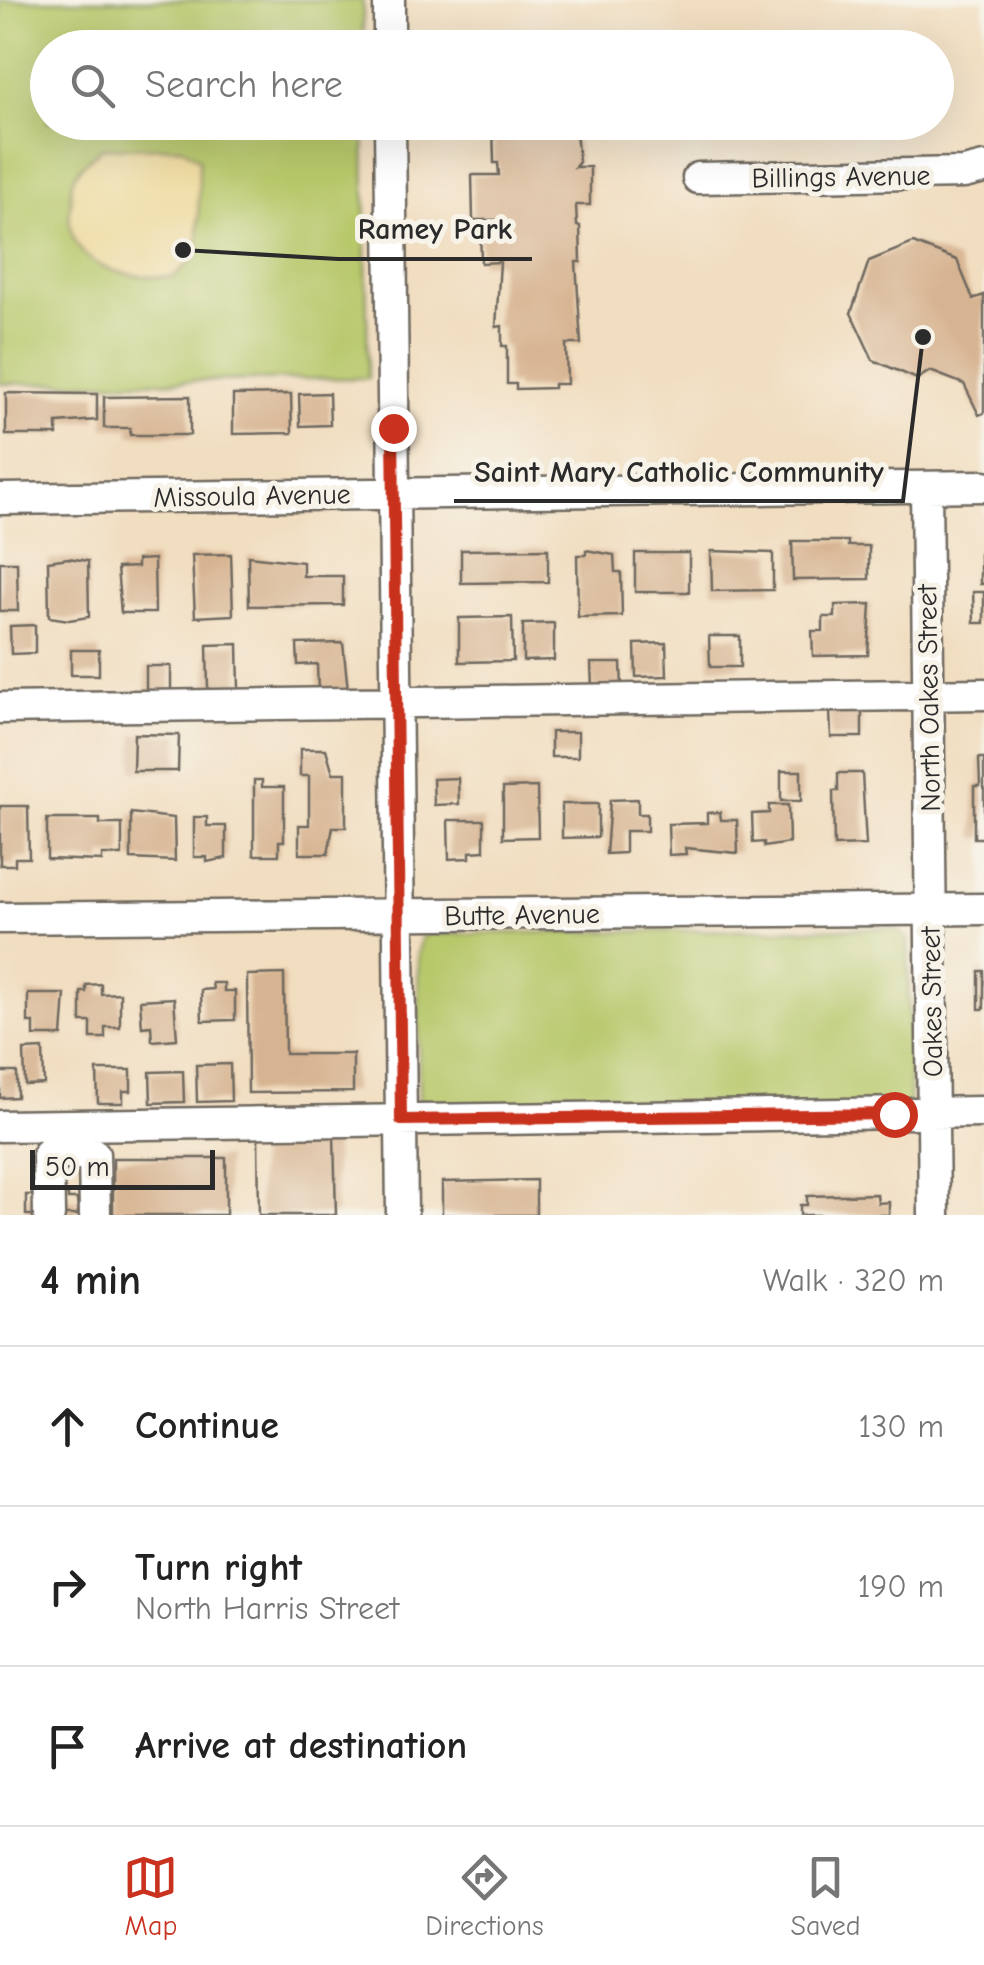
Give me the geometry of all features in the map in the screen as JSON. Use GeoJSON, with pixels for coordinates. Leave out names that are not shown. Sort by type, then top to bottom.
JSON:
{"type":"FeatureCollection","features":[{"type":"Feature","properties":{"kind":"street"},"geometry":{"type":"LineString","coordinates":[[389,0],[390,30]]}},
{"type":"Feature","properties":{"kind":"street"},"geometry":{"type":"LineString","coordinates":[[390,140],[402,1215]]}},
{"type":"Feature","properties":{"kind":"street","name":"Billings Avenue"},"geometry":{"type":"LineString","coordinates":[[698,178],[945,174],[984,168]]}},
{"type":"Feature","properties":{"kind":"street","name":"Missoula Avenue"},"geometry":{"type":"LineString","coordinates":[[0,499],[984,486]]}},
{"type":"Feature","properties":{"kind":"street","name":"North Oakes Street"},"geometry":{"type":"LineString","coordinates":[[926,487],[930,910]]}},
{"type":"Feature","properties":{"kind":"street"},"geometry":{"type":"LineString","coordinates":[[0,708],[984,694]]}},
{"type":"Feature","properties":{"kind":"street","name":"Butte Avenue"},"geometry":{"type":"LineString","coordinates":[[0,918],[984,909]]}},
{"type":"Feature","properties":{"kind":"street","name":"Oakes Street"},"geometry":{"type":"LineString","coordinates":[[930,910],[934,1215]]}},
{"type":"Feature","properties":{"kind":"street"},"geometry":{"type":"LineString","coordinates":[[0,1126],[984,1112]]}},
{"type":"Feature","properties":{"kind":"street"},"geometry":{"type":"LineString","coordinates":[[49,1215],[48,1154],[94,1154],[95,1215]]}},
{"type":"Feature","properties":{"kind":"green space"},"geometry":{"type":"Polygon","coordinates":[[[0,0],[363,0],[363,30],[30,30],[30,140],[364,140],[368,378],[0,384],[0,0]]]}},
{"type":"Feature","properties":{"kind":"green space"},"geometry":{"type":"Polygon","coordinates":[[[895,928],[908,939],[910,1113],[419,1120],[418,954],[421,938],[429,934],[895,928]]]}},
{"type":"Feature","properties":{"kind":"sand"},"geometry":{"type":"Polygon","coordinates":[[[181,147],[199,159],[198,254],[174,277],[119,272],[87,257],[71,228],[72,183],[79,169],[101,148],[181,147]]]}},
{"type":"Feature","properties":{"kind":"building"},"geometry":{"type":"Polygon","coordinates":[[[493,140],[577,140],[579,162],[575,167],[590,167],[590,205],[576,205],[580,226],[581,262],[576,262],[581,344],[566,344],[567,384],[554,384],[554,388],[516,389],[516,384],[507,384],[507,346],[502,346],[502,326],[496,327],[500,262],[481,263],[480,225],[499,225],[499,220],[473,220],[472,175],[499,175],[498,163],[494,163],[493,140]]]}},
{"type":"Feature","properties":{"kind":"building"},"geometry":{"type":"Polygon","coordinates":[[[913,243],[957,260],[973,299],[984,295],[984,413],[979,415],[964,384],[930,371],[917,379],[873,360],[851,313],[869,261],[913,243]]]}},
{"type":"Feature","properties":{"kind":"building"},"geometry":{"type":"Polygon","coordinates":[[[6,393],[97,394],[97,420],[57,423],[57,435],[6,435],[6,393]]]}},
{"type":"Feature","properties":{"kind":"building"},"geometry":{"type":"Polygon","coordinates":[[[329,393],[330,425],[300,426],[299,394],[329,393]]]}},
{"type":"Feature","properties":{"kind":"building"},"geometry":{"type":"Polygon","coordinates":[[[291,394],[292,433],[233,434],[233,395],[291,394]]]}},
{"type":"Feature","properties":{"kind":"building"},"geometry":{"type":"Polygon","coordinates":[[[190,396],[190,435],[130,435],[130,428],[104,428],[104,397],[190,396]]]}},
{"type":"Feature","properties":{"kind":"building"},"geometry":{"type":"Polygon","coordinates":[[[792,541],[848,541],[848,546],[869,546],[869,579],[793,580],[792,541]]]}},
{"type":"Feature","properties":{"kind":"building"},"geometry":{"type":"Polygon","coordinates":[[[548,549],[548,582],[461,583],[461,550],[548,549]]]}},
{"type":"Feature","properties":{"kind":"building"},"geometry":{"type":"Polygon","coordinates":[[[586,550],[614,555],[615,572],[621,572],[622,616],[578,617],[577,555],[586,555],[586,550]]]}},
{"type":"Feature","properties":{"kind":"building"},"geometry":{"type":"Polygon","coordinates":[[[980,550],[984,550],[984,584],[980,584],[980,550]]]}},
{"type":"Feature","properties":{"kind":"building"},"geometry":{"type":"Polygon","coordinates":[[[711,551],[773,553],[773,590],[712,591],[711,551]]]}},
{"type":"Feature","properties":{"kind":"building"},"geometry":{"type":"Polygon","coordinates":[[[635,553],[689,553],[689,592],[635,592],[635,553]]]}},
{"type":"Feature","properties":{"kind":"building"},"geometry":{"type":"Polygon","coordinates":[[[231,554],[233,615],[195,617],[192,555],[231,554]]]}},
{"type":"Feature","properties":{"kind":"building"},"geometry":{"type":"Polygon","coordinates":[[[248,556],[303,562],[303,576],[343,576],[343,605],[249,606],[248,556]]]}},
{"type":"Feature","properties":{"kind":"building"},"geometry":{"type":"Polygon","coordinates":[[[154,559],[155,613],[121,613],[117,568],[137,567],[137,560],[154,559]]]}},
{"type":"Feature","properties":{"kind":"building"},"geometry":{"type":"Polygon","coordinates":[[[48,561],[88,561],[89,617],[49,617],[48,561]]]}},
{"type":"Feature","properties":{"kind":"building"},"geometry":{"type":"Polygon","coordinates":[[[0,562],[17,562],[18,611],[0,611],[0,562]]]}},
{"type":"Feature","properties":{"kind":"building"},"geometry":{"type":"Polygon","coordinates":[[[973,592],[984,592],[984,623],[974,623],[973,592]]]}},
{"type":"Feature","properties":{"kind":"building"},"geometry":{"type":"Polygon","coordinates":[[[871,604],[868,655],[813,656],[812,631],[823,631],[823,617],[835,617],[835,605],[871,604]]]}},
{"type":"Feature","properties":{"kind":"building"},"geometry":{"type":"Polygon","coordinates":[[[512,617],[513,661],[459,662],[459,618],[512,617]]]}},
{"type":"Feature","properties":{"kind":"building"},"geometry":{"type":"Polygon","coordinates":[[[554,623],[554,660],[523,661],[523,624],[554,623]]]}},
{"type":"Feature","properties":{"kind":"building"},"geometry":{"type":"Polygon","coordinates":[[[35,625],[35,653],[11,654],[10,626],[35,625]]]}},
{"type":"Feature","properties":{"kind":"building"},"geometry":{"type":"Polygon","coordinates":[[[709,636],[740,636],[740,667],[710,667],[709,636]]]}},
{"type":"Feature","properties":{"kind":"building"},"geometry":{"type":"Polygon","coordinates":[[[343,643],[348,690],[318,691],[317,664],[298,665],[297,644],[343,643]]]}},
{"type":"Feature","properties":{"kind":"building"},"geometry":{"type":"Polygon","coordinates":[[[666,643],[667,676],[636,677],[635,644],[666,643]]]}},
{"type":"Feature","properties":{"kind":"building"},"geometry":{"type":"Polygon","coordinates":[[[238,644],[239,690],[208,691],[207,645],[238,644]]]}},
{"type":"Feature","properties":{"kind":"building"},"geometry":{"type":"Polygon","coordinates":[[[71,650],[99,650],[99,675],[71,675],[71,650]]]}},
{"type":"Feature","properties":{"kind":"building"},"geometry":{"type":"Polygon","coordinates":[[[591,663],[621,663],[622,689],[592,689],[591,663]]]}},
{"type":"Feature","properties":{"kind":"building"},"geometry":{"type":"Polygon","coordinates":[[[146,666],[171,666],[171,695],[146,696],[146,666]]]}},
{"type":"Feature","properties":{"kind":"building"},"geometry":{"type":"Polygon","coordinates":[[[830,711],[862,711],[862,737],[831,737],[830,711]]]}},
{"type":"Feature","properties":{"kind":"building"},"geometry":{"type":"Polygon","coordinates":[[[551,732],[578,732],[578,757],[551,757],[551,732]]]}},
{"type":"Feature","properties":{"kind":"building"},"geometry":{"type":"Polygon","coordinates":[[[134,734],[179,735],[178,771],[133,771],[134,734]]]}},
{"type":"Feature","properties":{"kind":"building"},"geometry":{"type":"Polygon","coordinates":[[[300,749],[326,749],[333,773],[346,773],[346,827],[333,827],[328,854],[299,854],[299,825],[309,825],[309,776],[300,776],[300,749]]]}},
{"type":"Feature","properties":{"kind":"building"},"geometry":{"type":"Polygon","coordinates":[[[979,758],[984,758],[984,838],[974,838],[974,786],[980,786],[979,758]]]}},
{"type":"Feature","properties":{"kind":"building"},"geometry":{"type":"Polygon","coordinates":[[[781,771],[801,771],[801,801],[781,801],[781,771]]]}},
{"type":"Feature","properties":{"kind":"building"},"geometry":{"type":"Polygon","coordinates":[[[838,773],[862,773],[866,845],[834,846],[833,791],[838,791],[838,773]]]}},
{"type":"Feature","properties":{"kind":"building"},"geometry":{"type":"Polygon","coordinates":[[[458,778],[459,804],[434,805],[433,779],[458,778]]]}},
{"type":"Feature","properties":{"kind":"building"},"geometry":{"type":"Polygon","coordinates":[[[254,780],[262,780],[262,787],[284,787],[284,841],[279,841],[279,855],[254,855],[254,780]]]}},
{"type":"Feature","properties":{"kind":"building"},"geometry":{"type":"Polygon","coordinates":[[[537,787],[538,837],[503,838],[503,788],[537,787]]]}},
{"type":"Feature","properties":{"kind":"building"},"geometry":{"type":"Polygon","coordinates":[[[638,799],[638,814],[647,814],[647,831],[625,831],[625,853],[606,854],[610,800],[638,799]]]}},
{"type":"Feature","properties":{"kind":"building"},"geometry":{"type":"Polygon","coordinates":[[[562,804],[598,804],[598,837],[562,838],[562,804]]]}},
{"type":"Feature","properties":{"kind":"building"},"geometry":{"type":"Polygon","coordinates":[[[769,805],[788,805],[789,843],[764,847],[764,842],[753,843],[752,814],[769,813],[769,805]]]}},
{"type":"Feature","properties":{"kind":"building"},"geometry":{"type":"Polygon","coordinates":[[[0,806],[28,806],[29,858],[15,858],[15,865],[0,865],[0,806]]]}},
{"type":"Feature","properties":{"kind":"building"},"geometry":{"type":"Polygon","coordinates":[[[720,812],[721,820],[737,820],[738,853],[685,848],[686,854],[669,855],[668,824],[707,823],[707,813],[720,812]]]}},
{"type":"Feature","properties":{"kind":"building"},"geometry":{"type":"Polygon","coordinates":[[[131,813],[174,818],[175,861],[131,859],[131,813]]]}},
{"type":"Feature","properties":{"kind":"building"},"geometry":{"type":"Polygon","coordinates":[[[194,817],[207,817],[207,826],[226,826],[226,858],[207,862],[207,857],[194,857],[194,817]]]}},
{"type":"Feature","properties":{"kind":"building"},"geometry":{"type":"Polygon","coordinates":[[[47,819],[100,819],[100,824],[122,824],[122,855],[102,855],[102,861],[47,859],[47,819]]]}},
{"type":"Feature","properties":{"kind":"building"},"geometry":{"type":"Polygon","coordinates":[[[448,820],[484,820],[484,851],[470,852],[470,858],[449,859],[448,820]]]}},
{"type":"Feature","properties":{"kind":"building"},"geometry":{"type":"Polygon","coordinates":[[[979,971],[984,971],[984,1009],[979,1009],[979,971]]]}},
{"type":"Feature","properties":{"kind":"building"},"geometry":{"type":"Polygon","coordinates":[[[284,974],[285,1054],[353,1054],[353,1092],[248,1093],[247,975],[284,974]]]}},
{"type":"Feature","properties":{"kind":"building"},"geometry":{"type":"Polygon","coordinates":[[[212,983],[224,983],[224,991],[235,991],[235,1020],[202,1021],[201,990],[213,989],[212,983]]]}},
{"type":"Feature","properties":{"kind":"building"},"geometry":{"type":"Polygon","coordinates":[[[101,984],[101,994],[120,993],[120,1027],[105,1027],[105,1038],[91,1038],[91,1022],[81,1022],[81,992],[86,992],[86,985],[101,984]]]}},
{"type":"Feature","properties":{"kind":"building"},"geometry":{"type":"Polygon","coordinates":[[[28,994],[65,994],[62,1036],[34,1036],[34,1023],[28,1023],[28,994]]]}},
{"type":"Feature","properties":{"kind":"building"},"geometry":{"type":"Polygon","coordinates":[[[174,998],[177,1039],[152,1041],[151,1026],[142,1027],[140,1000],[174,998]]]}},
{"type":"Feature","properties":{"kind":"building"},"geometry":{"type":"Polygon","coordinates":[[[43,1049],[44,1084],[25,1085],[24,1050],[43,1049]]]}},
{"type":"Feature","properties":{"kind":"building"},"geometry":{"type":"Polygon","coordinates":[[[230,1064],[231,1101],[197,1102],[196,1065],[230,1064]]]}},
{"type":"Feature","properties":{"kind":"building"},"geometry":{"type":"Polygon","coordinates":[[[97,1070],[131,1070],[131,1091],[123,1091],[123,1103],[98,1103],[97,1070]]]}},
{"type":"Feature","properties":{"kind":"building"},"geometry":{"type":"Polygon","coordinates":[[[183,1071],[184,1102],[151,1103],[150,1072],[183,1071]]]}},
{"type":"Feature","properties":{"kind":"building"},"geometry":{"type":"Polygon","coordinates":[[[0,1072],[17,1072],[17,1097],[0,1098],[0,1072]]]}},
{"type":"Feature","properties":{"kind":"building"},"geometry":{"type":"Polygon","coordinates":[[[334,1135],[336,1215],[259,1215],[258,1136],[334,1135]]]}},
{"type":"Feature","properties":{"kind":"building"},"geometry":{"type":"Polygon","coordinates":[[[113,1158],[226,1158],[226,1215],[113,1215],[113,1158]]]}},
{"type":"Feature","properties":{"kind":"building"},"geometry":{"type":"Polygon","coordinates":[[[536,1180],[536,1215],[442,1215],[442,1182],[536,1180]]]}},
{"type":"Feature","properties":{"kind":"building"},"geometry":{"type":"Polygon","coordinates":[[[68,1194],[68,1199],[77,1199],[78,1215],[26,1215],[26,1195],[68,1194]]]}},
{"type":"Feature","properties":{"kind":"building"},"geometry":{"type":"Polygon","coordinates":[[[877,1194],[878,1203],[889,1202],[889,1215],[800,1215],[800,1205],[807,1205],[807,1196],[877,1194]]]}},
{"type":"Feature","properties":{"kind":"place","name":"Ramey Park"},"geometry":{"type":"Point","coordinates":[183,250]}},
{"type":"Feature","properties":{"kind":"place","name":"Saint Mary Catholic Community"},"geometry":{"type":"Point","coordinates":[923,337]}},
{"type":"Feature","properties":{"kind":"route"},"geometry":{"type":"LineString","coordinates":[[393,428],[401,1120],[894,1114]]}}]}
